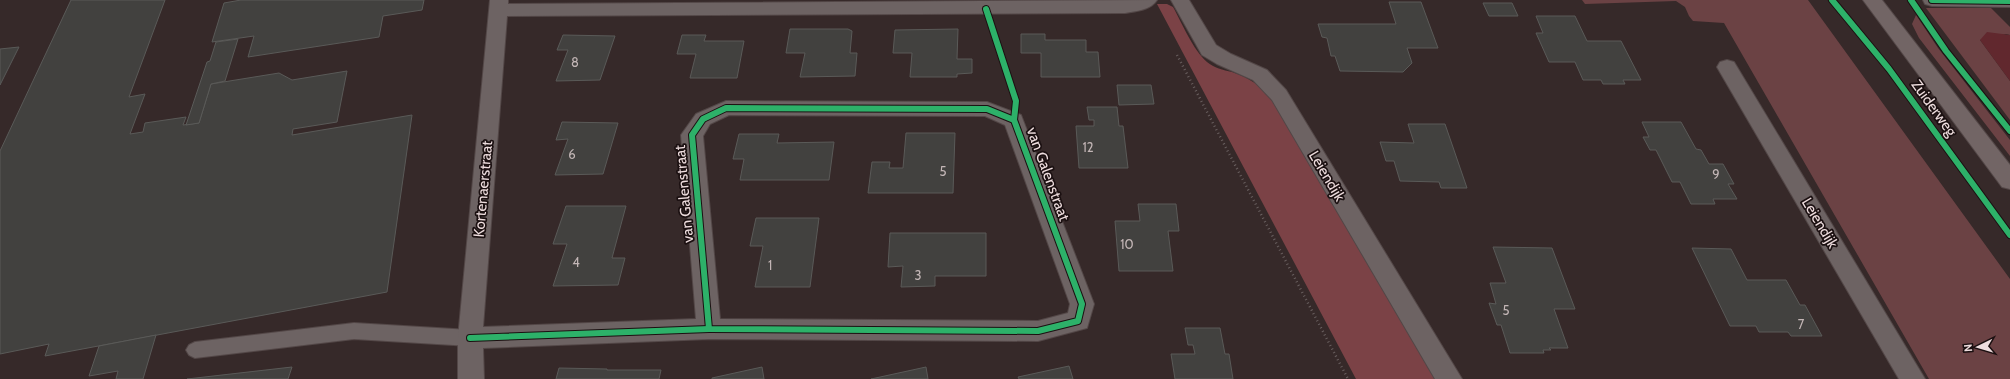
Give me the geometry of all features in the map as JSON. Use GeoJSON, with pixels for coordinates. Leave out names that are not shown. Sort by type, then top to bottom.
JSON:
{"type":"FeatureCollection","features":[{"type":"Feature","properties":{"kind":"street"},"geometry":{"type":"LineString","coordinates":[[499,5],[1117,8],[1137,5],[1148,0]]}},
{"type":"Feature","properties":{"kind":"street","name":"Leiendijk"},"geometry":{"type":"LineString","coordinates":[[1180,0],[1209,50],[1224,59],[1260,75],[1279,95],[1448,379]]}},
{"type":"Feature","properties":{"kind":"street","name":"Zuiderweg"},"geometry":{"type":"LineString","coordinates":[[1872,0],[2010,181]]}},
{"type":"Feature","properties":{"kind":"street"},"geometry":{"type":"LineString","coordinates":[[1932,0],[2010,1]]}},
{"type":"Feature","properties":{"kind":"street","name":"Kortenaerstraat"},"geometry":{"type":"LineString","coordinates":[[471,379],[470,338],[499,5]]}},
{"type":"Feature","properties":{"kind":"street","name":"Leiendijk"},"geometry":{"type":"LineString","coordinates":[[1727,68],[1912,379]]}},
{"type":"Feature","properties":{"kind":"street","name":"van Galenstraat"},"geometry":{"type":"LineString","coordinates":[[470,338],[709,330],[1038,331],[1078,321],[1082,304],[1014,120],[987,109],[726,108],[703,119],[692,135],[709,330]]}},
{"type":"Feature","properties":{"kind":"lane"},"geometry":{"type":"LineString","coordinates":[[195,350],[354,331],[470,338]]}},
{"type":"Feature","properties":{"kind":"path"},"geometry":{"type":"LineString","coordinates":[[1173,49],[1348,379]]}},
{"type":"Feature","properties":{"kind":"shaded area"},"geometry":{"type":"Polygon","coordinates":[[[1582,0],[1808,0],[2010,279],[2010,379],[1929,379],[1724,23],[1693,21],[1685,7],[1676,1],[1585,4],[1582,0]]]}},
{"type":"Feature","properties":{"kind":"shaded area"},"geometry":{"type":"Polygon","coordinates":[[[1157,4],[1167,4],[1173,7],[1192,44],[1207,62],[1222,70],[1232,72],[1251,81],[1261,88],[1275,104],[1436,379],[1356,379],[1157,4]]]}},
{"type":"Feature","properties":{"kind":"shaded area"},"geometry":{"type":"Polygon","coordinates":[[[1926,8],[1991,8],[2010,27],[2010,35],[2006,34],[1980,40],[2010,81],[2010,120],[1926,8]]]}},
{"type":"Feature","properties":{"kind":"shaded area"},"geometry":{"type":"Polygon","coordinates":[[[1916,15],[1938,48],[2010,140],[2010,156],[1919,38],[1912,24],[1916,15]]]}},
{"type":"Feature","properties":{"kind":"shaded area"},"geometry":{"type":"Polygon","coordinates":[[[1987,32],[2010,35],[2010,81],[1980,40],[1987,32]]]}},
{"type":"Feature","properties":{"kind":"building"},"geometry":{"type":"Polygon","coordinates":[[[71,0],[165,0],[129,97],[145,94],[130,134],[143,132],[145,123],[186,117],[183,125],[199,123],[211,84],[279,73],[292,80],[347,71],[337,122],[293,129],[292,135],[412,115],[387,292],[45,356],[49,344],[0,354],[0,151],[71,0]]]}},
{"type":"Feature","properties":{"kind":"building"},"geometry":{"type":"Polygon","coordinates":[[[241,0],[424,0],[422,10],[383,16],[379,37],[248,57],[254,36],[212,42],[224,3],[241,0]]]}},
{"type":"Feature","properties":{"kind":"building"},"geometry":{"type":"Polygon","coordinates":[[[1389,2],[1421,2],[1438,48],[1407,48],[1412,63],[1403,72],[1340,71],[1335,56],[1331,56],[1327,38],[1322,37],[1318,24],[1396,24],[1389,2]]]}},
{"type":"Feature","properties":{"kind":"building"},"geometry":{"type":"Polygon","coordinates":[[[1483,3],[1512,3],[1518,16],[1489,16],[1483,3]]]}},
{"type":"Feature","properties":{"kind":"building"},"geometry":{"type":"Polygon","coordinates":[[[1536,16],[1575,16],[1587,41],[1621,41],[1641,80],[1623,80],[1625,84],[1603,84],[1601,80],[1583,80],[1575,62],[1549,62],[1536,33],[1543,33],[1536,16]]]}},
{"type":"Feature","properties":{"kind":"building"},"geometry":{"type":"Polygon","coordinates":[[[790,29],[848,29],[852,31],[850,53],[857,53],[855,76],[800,77],[805,53],[786,53],[790,29]]]}},
{"type":"Feature","properties":{"kind":"building"},"geometry":{"type":"Polygon","coordinates":[[[958,29],[957,59],[972,59],[972,73],[957,74],[957,77],[910,77],[912,53],[893,53],[895,30],[958,29]]]}},
{"type":"Feature","properties":{"kind":"building"},"geometry":{"type":"Polygon","coordinates":[[[1021,34],[1045,34],[1045,40],[1086,40],[1086,52],[1098,52],[1100,77],[1041,77],[1041,53],[1021,53],[1021,34]]]}},
{"type":"Feature","properties":{"kind":"building"},"geometry":{"type":"Polygon","coordinates":[[[563,35],[615,36],[600,80],[556,81],[568,50],[557,50],[563,35]]]}},
{"type":"Feature","properties":{"kind":"building"},"geometry":{"type":"Polygon","coordinates":[[[682,35],[706,35],[704,41],[744,41],[737,78],[690,78],[696,54],[677,54],[682,35]]]}},
{"type":"Feature","properties":{"kind":"building"},"geometry":{"type":"Polygon","coordinates":[[[238,39],[225,81],[211,84],[199,123],[186,125],[207,62],[210,61],[216,42],[238,39]]]}},
{"type":"Feature","properties":{"kind":"building"},"geometry":{"type":"Polygon","coordinates":[[[19,47],[0,85],[0,49],[19,47]]]}},
{"type":"Feature","properties":{"kind":"building"},"geometry":{"type":"Polygon","coordinates":[[[1117,85],[1151,85],[1154,104],[1119,105],[1117,85]]]}},
{"type":"Feature","properties":{"kind":"building"},"geometry":{"type":"Polygon","coordinates":[[[1087,107],[1117,107],[1119,126],[1123,126],[1128,168],[1079,168],[1076,126],[1094,126],[1094,120],[1089,120],[1087,107]]]}},
{"type":"Feature","properties":{"kind":"building"},"geometry":{"type":"Polygon","coordinates":[[[562,122],[618,123],[603,174],[555,175],[568,139],[556,140],[562,122]]]}},
{"type":"Feature","properties":{"kind":"building"},"geometry":{"type":"Polygon","coordinates":[[[1642,122],[1681,122],[1696,149],[1701,150],[1709,164],[1723,164],[1734,184],[1728,184],[1737,199],[1713,199],[1715,204],[1691,204],[1680,182],[1672,182],[1656,150],[1650,150],[1643,137],[1649,137],[1642,122]]]}},
{"type":"Feature","properties":{"kind":"building"},"geometry":{"type":"Polygon","coordinates":[[[1408,124],[1445,124],[1467,188],[1441,188],[1439,182],[1400,181],[1394,161],[1386,161],[1380,142],[1414,143],[1408,124]]]}},
{"type":"Feature","properties":{"kind":"building"},"geometry":{"type":"Polygon","coordinates":[[[906,133],[955,133],[953,193],[868,193],[872,162],[890,162],[889,168],[903,168],[906,133]]]}},
{"type":"Feature","properties":{"kind":"building"},"geometry":{"type":"Polygon","coordinates":[[[739,134],[779,134],[777,143],[834,142],[829,180],[740,180],[744,159],[733,159],[739,134]]]}},
{"type":"Feature","properties":{"kind":"building"},"geometry":{"type":"Polygon","coordinates":[[[1138,204],[1176,204],[1179,231],[1168,231],[1173,271],[1119,271],[1115,221],[1140,221],[1138,204]]]}},
{"type":"Feature","properties":{"kind":"building"},"geometry":{"type":"Polygon","coordinates":[[[566,206],[626,206],[612,258],[625,258],[618,285],[553,286],[567,244],[553,244],[566,206]]]}},
{"type":"Feature","properties":{"kind":"building"},"geometry":{"type":"Polygon","coordinates":[[[756,218],[819,218],[810,287],[755,287],[763,246],[750,246],[756,218]]]}},
{"type":"Feature","properties":{"kind":"building"},"geometry":{"type":"Polygon","coordinates":[[[890,233],[986,233],[986,276],[935,276],[935,286],[901,287],[903,266],[888,267],[890,233]]]}},
{"type":"Feature","properties":{"kind":"building"},"geometry":{"type":"Polygon","coordinates":[[[1493,247],[1552,248],[1575,309],[1554,309],[1568,348],[1549,348],[1551,350],[1543,350],[1544,353],[1510,353],[1501,325],[1497,325],[1489,303],[1496,304],[1490,283],[1506,283],[1493,247]]]}},
{"type":"Feature","properties":{"kind":"building"},"geometry":{"type":"Polygon","coordinates":[[[1692,248],[1731,249],[1747,280],[1786,280],[1800,305],[1805,305],[1822,336],[1791,336],[1788,332],[1759,332],[1756,326],[1730,326],[1692,248]]]}},
{"type":"Feature","properties":{"kind":"building"},"geometry":{"type":"Polygon","coordinates":[[[1185,328],[1220,328],[1225,354],[1229,354],[1233,379],[1175,379],[1171,354],[1195,354],[1193,345],[1188,345],[1185,328]]]}},
{"type":"Feature","properties":{"kind":"building"},"geometry":{"type":"Polygon","coordinates":[[[156,335],[143,379],[116,379],[118,371],[89,376],[99,346],[156,335]]]}},
{"type":"Feature","properties":{"kind":"building"},"geometry":{"type":"Polygon","coordinates":[[[1069,366],[1073,379],[1019,379],[1018,377],[1069,366]]]}},
{"type":"Feature","properties":{"kind":"building"},"geometry":{"type":"Polygon","coordinates":[[[292,367],[288,379],[187,379],[292,367]]]}},
{"type":"Feature","properties":{"kind":"building"},"geometry":{"type":"Polygon","coordinates":[[[762,367],[764,379],[712,379],[712,378],[762,367]]]}},
{"type":"Feature","properties":{"kind":"building"},"geometry":{"type":"Polygon","coordinates":[[[926,367],[928,379],[871,379],[926,367]]]}},
{"type":"Feature","properties":{"kind":"building"},"geometry":{"type":"Polygon","coordinates":[[[559,368],[661,370],[659,379],[556,379],[559,368]]]}},
{"type":"Feature","properties":{"kind":"cycle path"},"geometry":{"type":"LineString","coordinates":[[1832,0],[1889,69],[2010,235]]}},
{"type":"Feature","properties":{"kind":"cycle path"},"geometry":{"type":"LineString","coordinates":[[1911,0],[1946,51],[2010,131]]}},
{"type":"Feature","properties":{"kind":"cycle path"},"geometry":{"type":"LineString","coordinates":[[1932,0],[2010,1]]}},
{"type":"Feature","properties":{"kind":"cycle path"},"geometry":{"type":"LineString","coordinates":[[986,9],[1016,101],[1014,120]]}},
{"type":"Feature","properties":{"kind":"cycle path"},"geometry":{"type":"LineString","coordinates":[[470,338],[709,329],[1038,331],[1078,321],[1082,304],[1014,120],[987,109],[726,108],[703,119],[692,135],[709,329]]}}]}
